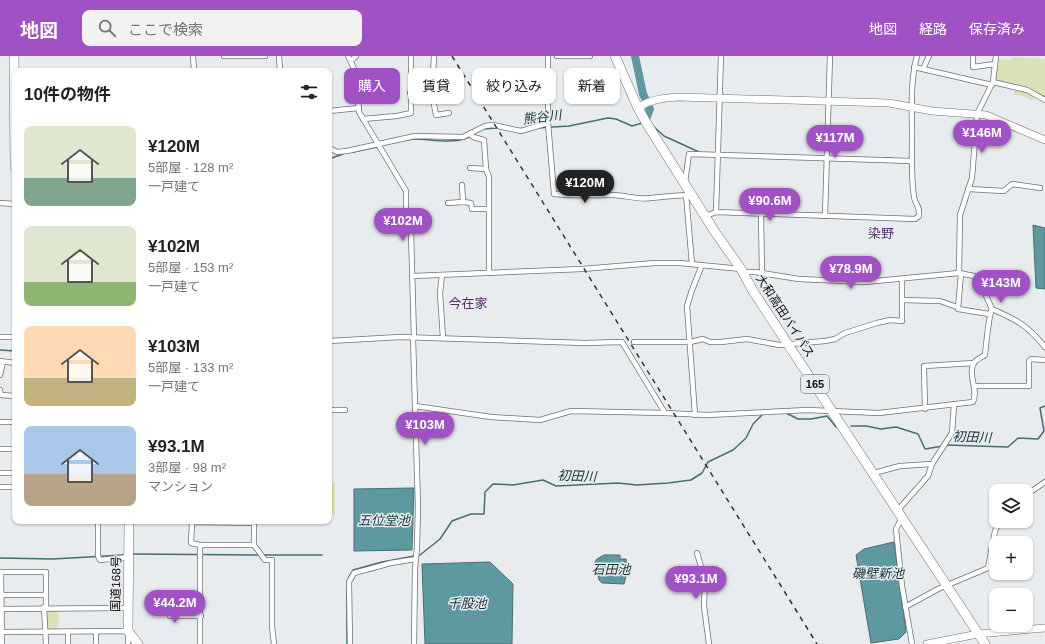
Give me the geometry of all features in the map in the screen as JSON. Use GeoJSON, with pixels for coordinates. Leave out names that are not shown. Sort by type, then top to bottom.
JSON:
{"type":"FeatureCollection","features":[{"type":"Feature","properties":{"kind":"highway"},"geometry":{"type":"LineString","coordinates":[[14,56],[14,68]]}},
{"type":"Feature","properties":{"kind":"highway","name":"大和高田バイパス"},"geometry":{"type":"LineString","coordinates":[[616,56],[647,124],[685,183],[689,195],[706,216],[742,270],[985,644]]}},
{"type":"Feature","properties":{"kind":"highway","name":"国道168号"},"geometry":{"type":"LineString","coordinates":[[128,631],[129,524]]}},
{"type":"Feature","properties":{"kind":"highway"},"geometry":{"type":"LineString","coordinates":[[128,631],[138,644]]}},
{"type":"Feature","properties":{"kind":"street"},"geometry":{"type":"LineString","coordinates":[[193,56],[194,68]]}},
{"type":"Feature","properties":{"kind":"street"},"geometry":{"type":"LineString","coordinates":[[224,56],[265,56]]}},
{"type":"Feature","properties":{"kind":"street"},"geometry":{"type":"LineString","coordinates":[[279,56],[280,68]]}},
{"type":"Feature","properties":{"kind":"street"},"geometry":{"type":"LineString","coordinates":[[354,68],[350,58],[356,56]]}},
{"type":"Feature","properties":{"kind":"street"},"geometry":{"type":"LineString","coordinates":[[411,56],[411,68]]}},
{"type":"Feature","properties":{"kind":"street"},"geometry":{"type":"LineString","coordinates":[[433,68],[434,56]]}},
{"type":"Feature","properties":{"kind":"street"},"geometry":{"type":"LineString","coordinates":[[548,56],[548,123],[550,129],[554,194],[572,196],[616,195],[626,198],[689,195],[692,264]]}},
{"type":"Feature","properties":{"kind":"street"},"geometry":{"type":"LineString","coordinates":[[557,56],[590,56]]}},
{"type":"Feature","properties":{"kind":"street"},"geometry":{"type":"LineString","coordinates":[[716,212],[721,56]]}},
{"type":"Feature","properties":{"kind":"street"},"geometry":{"type":"LineString","coordinates":[[824,216],[830,56]]}},
{"type":"Feature","properties":{"kind":"street"},"geometry":{"type":"LineString","coordinates":[[706,216],[716,212],[915,219],[920,216],[920,207],[914,199],[912,161],[911,107],[914,67],[917,56]]}},
{"type":"Feature","properties":{"kind":"street"},"geometry":{"type":"LineString","coordinates":[[923,69],[929,56]]}},
{"type":"Feature","properties":{"kind":"street"},"geometry":{"type":"LineString","coordinates":[[973,56],[973,66],[995,64]]}},
{"type":"Feature","properties":{"kind":"street"},"geometry":{"type":"LineString","coordinates":[[957,307],[960,273],[960,215],[972,178],[977,114],[993,84],[996,56]]}},
{"type":"Feature","properties":{"kind":"street"},"geometry":{"type":"LineString","coordinates":[[914,67],[1027,90],[1045,100]]}},
{"type":"Feature","properties":{"kind":"street"},"geometry":{"type":"LineString","coordinates":[[640,108],[659,99],[720,98],[889,103],[932,111],[977,114],[994,117],[1045,140]]}},
{"type":"Feature","properties":{"kind":"street"},"geometry":{"type":"LineString","coordinates":[[358,104],[363,119],[377,145],[394,169],[406,191],[406,225],[411,232],[418,506],[414,644]]}},
{"type":"Feature","properties":{"kind":"street"},"geometry":{"type":"LineString","coordinates":[[363,119],[411,114],[410,104]]}},
{"type":"Feature","properties":{"kind":"street"},"geometry":{"type":"LineString","coordinates":[[434,104],[436,115],[449,113]]}},
{"type":"Feature","properties":{"kind":"street"},"geometry":{"type":"LineString","coordinates":[[332,111],[359,108]]}},
{"type":"Feature","properties":{"kind":"street"},"geometry":{"type":"LineString","coordinates":[[472,136],[485,126],[493,125],[521,130],[548,123]]}},
{"type":"Feature","properties":{"kind":"street"},"geometry":{"type":"LineString","coordinates":[[332,150],[337,152],[415,136],[472,136],[484,140],[486,169],[489,177],[489,273]]}},
{"type":"Feature","properties":{"kind":"street"},"geometry":{"type":"LineString","coordinates":[[685,183],[688,154],[912,161]]}},
{"type":"Feature","properties":{"kind":"street"},"geometry":{"type":"LineString","coordinates":[[470,168],[486,169]]}},
{"type":"Feature","properties":{"kind":"street"},"geometry":{"type":"LineString","coordinates":[[968,189],[1004,191],[1012,184],[1040,188]]}},
{"type":"Feature","properties":{"kind":"street"},"geometry":{"type":"LineString","coordinates":[[462,185],[463,202]]}},
{"type":"Feature","properties":{"kind":"street"},"geometry":{"type":"LineString","coordinates":[[448,203],[471,203],[472,209],[489,209]]}},
{"type":"Feature","properties":{"kind":"street"},"geometry":{"type":"LineString","coordinates":[[0,204],[12,204]]}},
{"type":"Feature","properties":{"kind":"street"},"geometry":{"type":"LineString","coordinates":[[761,214],[762,273]]}},
{"type":"Feature","properties":{"kind":"street"},"geometry":{"type":"LineString","coordinates":[[413,276],[582,269],[655,263],[702,265],[799,279],[865,282],[960,273],[978,278],[992,309],[1007,315],[1027,327],[1045,347]]}},
{"type":"Feature","properties":{"kind":"street"},"geometry":{"type":"LineString","coordinates":[[695,415],[687,306],[702,265]]}},
{"type":"Feature","properties":{"kind":"street"},"geometry":{"type":"LineString","coordinates":[[442,274],[440,294],[443,338]]}},
{"type":"Feature","properties":{"kind":"street"},"geometry":{"type":"LineString","coordinates":[[634,342],[690,342],[703,340],[710,342],[721,342],[747,339],[771,344],[835,339],[845,333],[875,325],[877,323],[890,320],[902,321],[902,279]]}},
{"type":"Feature","properties":{"kind":"street"},"geometry":{"type":"LineString","coordinates":[[902,300],[940,301],[957,307],[958,309],[989,314]]}},
{"type":"Feature","properties":{"kind":"street"},"geometry":{"type":"LineString","coordinates":[[925,409],[924,366],[974,363],[985,355],[989,330],[989,314],[992,309]]}},
{"type":"Feature","properties":{"kind":"street"},"geometry":{"type":"LineString","coordinates":[[0,336],[12,337]]}},
{"type":"Feature","properties":{"kind":"street"},"geometry":{"type":"LineString","coordinates":[[332,341],[443,338],[585,343],[622,342],[665,413]]}},
{"type":"Feature","properties":{"kind":"street"},"geometry":{"type":"LineString","coordinates":[[975,386],[1029,386],[1029,361],[1031,359],[1045,360]]}},
{"type":"Feature","properties":{"kind":"street"},"geometry":{"type":"LineString","coordinates":[[0,375],[1,361],[12,363]]}},
{"type":"Feature","properties":{"kind":"street"},"geometry":{"type":"LineString","coordinates":[[415,406],[491,418],[540,420],[571,412],[665,413],[695,415],[740,414],[787,410],[833,410],[879,413],[925,409],[973,402],[975,386],[972,369],[974,363]]}},
{"type":"Feature","properties":{"kind":"street"},"geometry":{"type":"LineString","coordinates":[[0,390],[1,395],[12,396]]}},
{"type":"Feature","properties":{"kind":"street"},"geometry":{"type":"LineString","coordinates":[[912,644],[905,607],[896,529],[901,514],[928,476],[932,464],[952,433],[954,404]]}},
{"type":"Feature","properties":{"kind":"street"},"geometry":{"type":"LineString","coordinates":[[332,410],[345,410]]}},
{"type":"Feature","properties":{"kind":"street"},"geometry":{"type":"LineString","coordinates":[[0,422],[12,422]]}},
{"type":"Feature","properties":{"kind":"street"},"geometry":{"type":"LineString","coordinates":[[0,449],[12,449]]}},
{"type":"Feature","properties":{"kind":"street"},"geometry":{"type":"LineString","coordinates":[[874,473],[900,466],[932,464]]}},
{"type":"Feature","properties":{"kind":"street"},"geometry":{"type":"LineString","coordinates":[[0,473],[12,473]]}},
{"type":"Feature","properties":{"kind":"street"},"geometry":{"type":"LineString","coordinates":[[1033,490],[1045,482]]}},
{"type":"Feature","properties":{"kind":"street"},"geometry":{"type":"LineString","coordinates":[[0,487],[12,487]]}},
{"type":"Feature","properties":{"kind":"street"},"geometry":{"type":"LineString","coordinates":[[98,524],[98,557],[100,560],[129,557]]}},
{"type":"Feature","properties":{"kind":"street"},"geometry":{"type":"LineString","coordinates":[[192,524],[191,543],[200,545],[254,545]]}},
{"type":"Feature","properties":{"kind":"street"},"geometry":{"type":"LineString","coordinates":[[254,524],[254,545],[265,560],[272,560],[272,626],[274,644]]}},
{"type":"Feature","properties":{"kind":"street"},"geometry":{"type":"LineString","coordinates":[[905,607],[947,585],[988,568],[996,528]]}},
{"type":"Feature","properties":{"kind":"street"},"geometry":{"type":"LineString","coordinates":[[200,545],[200,644]]}},
{"type":"Feature","properties":{"kind":"street"},"geometry":{"type":"LineString","coordinates":[[697,553],[705,580],[704,606],[709,644]]}},
{"type":"Feature","properties":{"kind":"street"},"geometry":{"type":"LineString","coordinates":[[350,644],[349,582],[354,573],[416,557]]}},
{"type":"Feature","properties":{"kind":"street"},"geometry":{"type":"LineString","coordinates":[[2,644],[1,572],[46,572],[46,644]]}},
{"type":"Feature","properties":{"kind":"street"},"geometry":{"type":"LineString","coordinates":[[1,594],[46,595]]}},
{"type":"Feature","properties":{"kind":"street"},"geometry":{"type":"LineString","coordinates":[[1,609],[45,607],[128,608]]}},
{"type":"Feature","properties":{"kind":"street"},"geometry":{"type":"LineString","coordinates":[[170,609],[170,616],[200,616]]}},
{"type":"Feature","properties":{"kind":"street"},"geometry":{"type":"LineString","coordinates":[[927,644],[978,634],[1045,628]]}},
{"type":"Feature","properties":{"kind":"street"},"geometry":{"type":"LineString","coordinates":[[2,632],[128,631],[128,644]]}},
{"type":"Feature","properties":{"kind":"street"},"geometry":{"type":"LineString","coordinates":[[68,632],[68,644]]}},
{"type":"Feature","properties":{"kind":"street"},"geometry":{"type":"LineString","coordinates":[[96,632],[96,644]]}},
{"type":"Feature","properties":{"kind":"green space"},"geometry":{"type":"Polygon","coordinates":[[[1012,57],[1045,59],[1045,98],[1036,92],[1032,101],[1023,96],[1014,95],[1015,86],[997,82],[997,59],[1013,60],[1012,57]]]}},
{"type":"Feature","properties":{"kind":"green space"},"geometry":{"type":"Polygon","coordinates":[[[332,482],[335,483],[335,515],[332,515],[332,482]]]}},
{"type":"Feature","properties":{"kind":"green space"},"geometry":{"type":"Polygon","coordinates":[[[47,609],[59,609],[58,630],[47,630],[47,609]]]}},
{"type":"Feature","properties":{"kind":"water"},"geometry":{"type":"Polygon","coordinates":[[[1033,225],[1045,228],[1045,289],[1036,288],[1033,225]]]}},
{"type":"Feature","properties":{"kind":"water","name":"五位堂池"},"geometry":{"type":"Polygon","coordinates":[[[414,488],[412,550],[354,551],[354,489],[414,488]]]}},
{"type":"Feature","properties":{"kind":"water","name":"磯壁新池"},"geometry":{"type":"Polygon","coordinates":[[[894,542],[906,632],[899,639],[871,643],[856,555],[864,549],[894,542]]]}},
{"type":"Feature","properties":{"kind":"water","name":"石田池"},"geometry":{"type":"Polygon","coordinates":[[[604,555],[620,555],[620,559],[626,559],[627,573],[624,584],[602,583],[599,580],[595,562],[604,555]]]}},
{"type":"Feature","properties":{"kind":"water","name":"千股池"},"geometry":{"type":"Polygon","coordinates":[[[490,562],[513,584],[512,644],[425,644],[422,564],[490,562]]]}},
{"type":"Feature","properties":{"kind":"waterway","name":"熊谷川"},"geometry":{"type":"LineString","coordinates":[[635,56],[643,94],[650,109],[646,119]]}},
{"type":"Feature","properties":{"kind":"waterway","name":"熊谷川"},"geometry":{"type":"LineString","coordinates":[[537,128],[569,126],[608,118],[616,119],[632,126],[642,123]]}},
{"type":"Feature","properties":{"kind":"waterway"},"geometry":{"type":"LineString","coordinates":[[653,126],[664,136],[699,152]]}},
{"type":"Feature","properties":{"kind":"waterway","name":"熊谷川"},"geometry":{"type":"LineString","coordinates":[[483,129],[497,128]]}},
{"type":"Feature","properties":{"kind":"waterway","name":"熊谷川"},"geometry":{"type":"LineString","coordinates":[[396,142],[415,139],[451,141],[465,139],[471,136]]}},
{"type":"Feature","properties":{"kind":"waterway","name":"熊谷川"},"geometry":{"type":"LineString","coordinates":[[353,152],[377,147]]}},
{"type":"Feature","properties":{"kind":"waterway","name":"熊谷川"},"geometry":{"type":"LineString","coordinates":[[332,158],[343,154]]}},
{"type":"Feature","properties":{"kind":"waterway"},"geometry":{"type":"LineString","coordinates":[[883,158],[891,158]]}},
{"type":"Feature","properties":{"kind":"waterway","name":"熊谷川"},"geometry":{"type":"LineString","coordinates":[[0,350],[12,351]]}},
{"type":"Feature","properties":{"kind":"waterway","name":"初田川"},"geometry":{"type":"LineString","coordinates":[[946,445],[1008,447],[1018,438],[1038,439],[1044,431],[1040,408],[1045,406]]}},
{"type":"Feature","properties":{"kind":"waterway","name":"初田川"},"geometry":{"type":"LineString","coordinates":[[786,413],[798,419],[811,419],[827,416],[836,427]]}},
{"type":"Feature","properties":{"kind":"waterway","name":"初田川"},"geometry":{"type":"LineString","coordinates":[[349,577],[353,570],[382,562],[420,555],[440,539],[452,521],[471,514],[484,514],[485,492],[493,484],[513,485],[543,480],[556,486],[618,483],[637,485],[691,480],[702,473],[708,462],[733,450],[746,438],[753,424],[763,414]]}},
{"type":"Feature","properties":{"kind":"waterway","name":"初田川"},"geometry":{"type":"LineString","coordinates":[[851,426],[866,426],[881,429],[896,427],[918,434],[925,449],[943,446]]}},
{"type":"Feature","properties":{"kind":"waterway"},"geometry":{"type":"LineString","coordinates":[[132,554],[260,555]]}},
{"type":"Feature","properties":{"kind":"waterway"},"geometry":{"type":"LineString","coordinates":[[0,558],[53,559],[123,555]]}},
{"type":"Feature","properties":{"kind":"waterway"},"geometry":{"type":"LineString","coordinates":[[264,555],[322,555]]}},
{"type":"Feature","properties":{"kind":"waterway","name":"初田川"},"geometry":{"type":"LineString","coordinates":[[347,581],[347,644]]}},
{"type":"Feature","properties":{"kind":"railway"},"geometry":{"type":"LineString","coordinates":[[452,56],[817,644]]}},
{"type":"Feature","properties":{"kind":"district","name":"染野"},"geometry":{"type":"Point","coordinates":[881,233]}},
{"type":"Feature","properties":{"kind":"district","name":"今在家"},"geometry":{"type":"Point","coordinates":[468,303]}}]}
